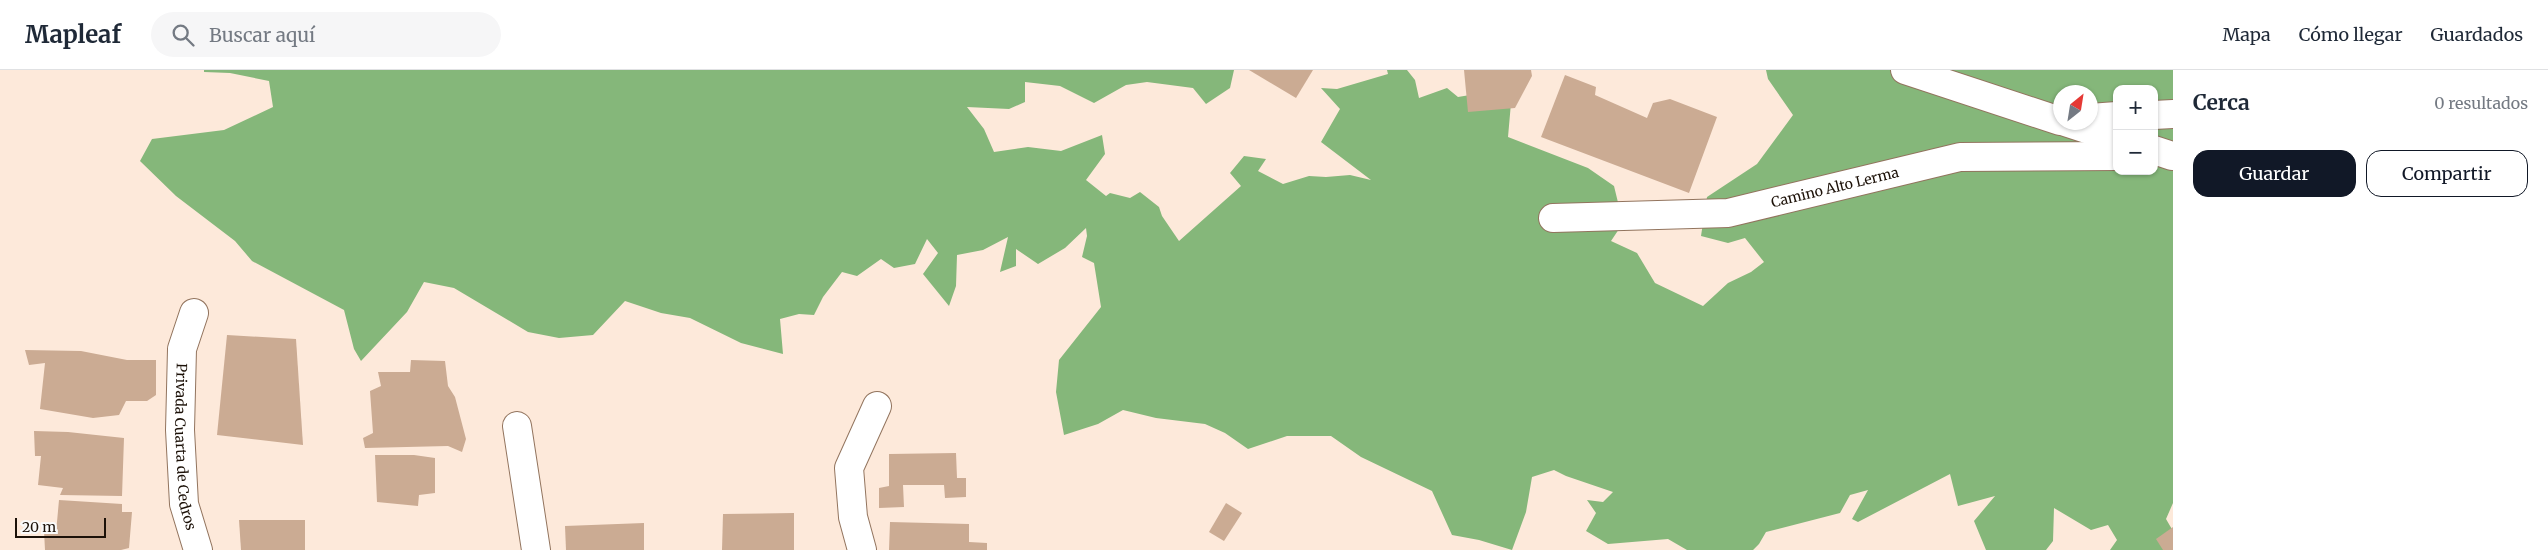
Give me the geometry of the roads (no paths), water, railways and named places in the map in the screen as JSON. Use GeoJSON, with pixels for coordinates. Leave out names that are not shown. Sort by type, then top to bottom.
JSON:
{"type":"FeatureCollection","features":[{"type":"Feature","properties":{"kind":"street"},"geometry":{"type":"LineString","coordinates":[[1905,70],[2053,119]]}},
{"type":"Feature","properties":{"kind":"street"},"geometry":{"type":"LineString","coordinates":[[2158,115],[2173,114]]}},
{"type":"Feature","properties":{"kind":"street"},"geometry":{"type":"LineString","coordinates":[[2098,117],[2113,116]]}},
{"type":"Feature","properties":{"kind":"street"},"geometry":{"type":"LineString","coordinates":[[2088,130],[2113,138]]}},
{"type":"Feature","properties":{"kind":"street"},"geometry":{"type":"LineString","coordinates":[[2158,151],[2173,156]]}},
{"type":"Feature","properties":{"kind":"street","name":"Camino Alto Lerma"},"geometry":{"type":"LineString","coordinates":[[1553,218],[1728,213],[1960,157],[2113,156]]}},
{"type":"Feature","properties":{"kind":"street"},"geometry":{"type":"LineString","coordinates":[[2158,156],[2173,156]]}},
{"type":"Feature","properties":{"kind":"street","name":"Privada Cuarta de Cedros"},"geometry":{"type":"LineString","coordinates":[[194,314],[182,349],[180,430],[184,504],[198,550]]}},
{"type":"Feature","properties":{"kind":"street"},"geometry":{"type":"LineString","coordinates":[[862,550],[854,517],[849,468],[877,406]]}},
{"type":"Feature","properties":{"kind":"street"},"geometry":{"type":"LineString","coordinates":[[517,426],[536,550]]}}]}
